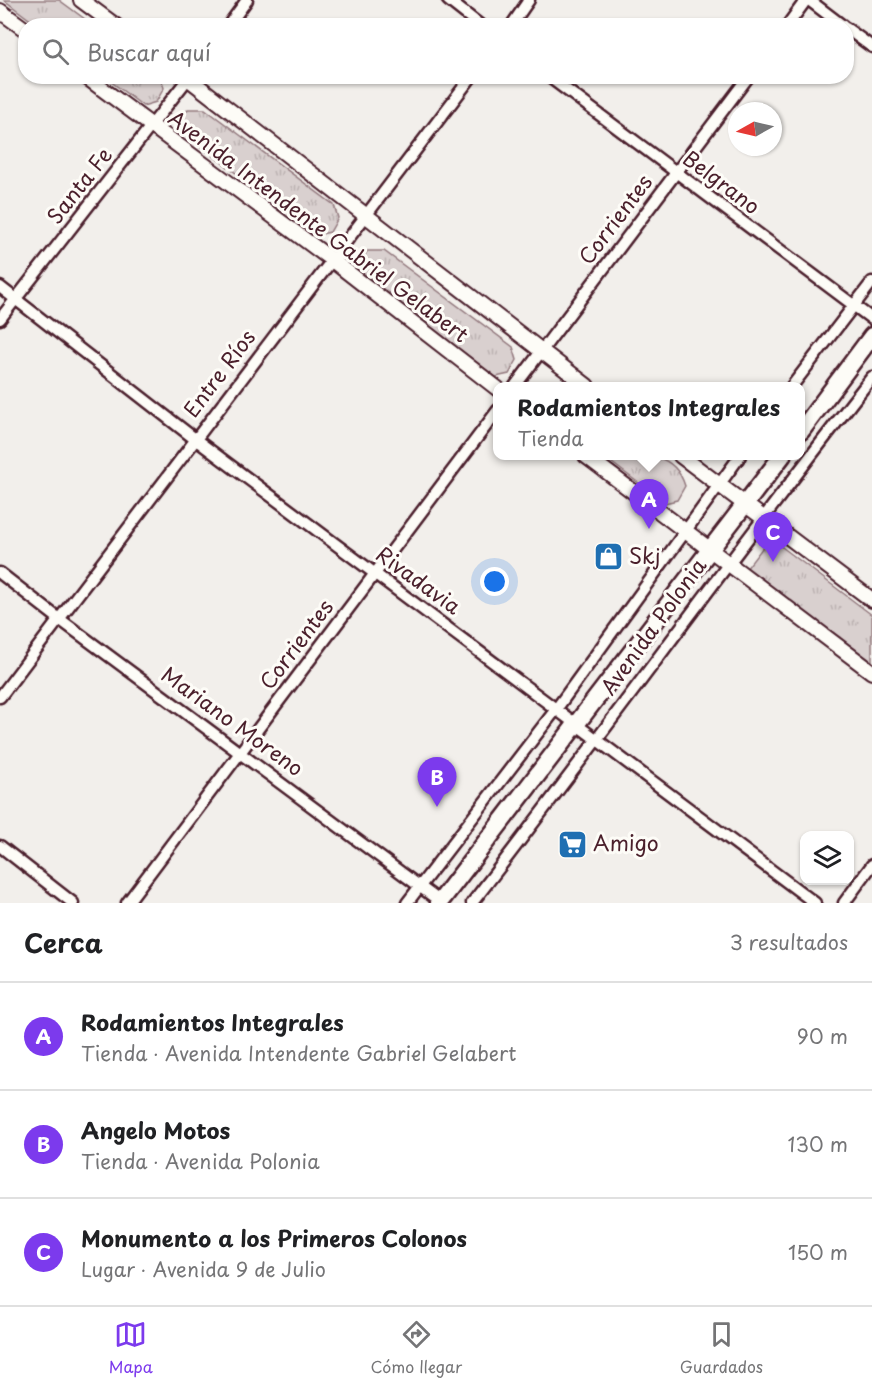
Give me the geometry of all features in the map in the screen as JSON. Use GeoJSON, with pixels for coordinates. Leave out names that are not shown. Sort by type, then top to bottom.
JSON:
{"type":"FeatureCollection","features":[{"type":"Feature","properties":{"kind":"main road"},"geometry":{"type":"LineString","coordinates":[[81,0],[105,18]]}},
{"type":"Feature","properties":{"kind":"main road"},"geometry":{"type":"LineString","coordinates":[[0,11],[18,24]]}},
{"type":"Feature","properties":{"kind":"main road","name":"Avenida Intendente Gabriel Gelabert"},"geometry":{"type":"LineString","coordinates":[[95,84],[150,127],[332,260],[493,384]]}},
{"type":"Feature","properties":{"kind":"main road","name":"Avenida Intendente Gabriel Gelabert"},"geometry":{"type":"LineString","coordinates":[[197,84],[580,382]]}},
{"type":"Feature","properties":{"kind":"main road"},"geometry":{"type":"LineString","coordinates":[[805,426],[872,336]]}},
{"type":"Feature","properties":{"kind":"main road"},"geometry":{"type":"LineString","coordinates":[[591,460],[872,672]]}},
{"type":"Feature","properties":{"kind":"main road"},"geometry":{"type":"LineString","coordinates":[[687,460],[872,600]]}},
{"type":"Feature","properties":{"kind":"main road","name":"Avenida Polonia"},"geometry":{"type":"LineString","coordinates":[[441,903],[579,726],[708,549],[779,460]]}},
{"type":"Feature","properties":{"kind":"street"},"geometry":{"type":"LineString","coordinates":[[234,18],[247,0]]}},
{"type":"Feature","properties":{"kind":"street"},"geometry":{"type":"LineString","coordinates":[[448,0],[471,18]]}},
{"type":"Feature","properties":{"kind":"street"},"geometry":{"type":"LineString","coordinates":[[517,18],[529,0]]}},
{"type":"Feature","properties":{"kind":"street"},"geometry":{"type":"LineString","coordinates":[[793,18],[808,0],[833,18]]}},
{"type":"Feature","properties":{"kind":"street"},"geometry":{"type":"LineString","coordinates":[[854,34],[872,47]]}},
{"type":"Feature","properties":{"kind":"street","name":"Santa Fe"},"geometry":{"type":"LineString","coordinates":[[0,319],[183,84]]}},
{"type":"Feature","properties":{"kind":"street","name":"Entre Ríos"},"geometry":{"type":"LineString","coordinates":[[0,697],[466,84]]}},
{"type":"Feature","properties":{"kind":"street","name":"Belgrano"},"geometry":{"type":"LineString","coordinates":[[558,84],[872,319]]}},
{"type":"Feature","properties":{"kind":"street","name":"Corrientes"},"geometry":{"type":"LineString","coordinates":[[519,382],[743,84]]}},
{"type":"Feature","properties":{"kind":"street"},"geometry":{"type":"LineString","coordinates":[[796,382],[872,282]]}},
{"type":"Feature","properties":{"kind":"street","name":"Rivadavia"},"geometry":{"type":"LineString","coordinates":[[0,287],[195,439],[558,708],[598,741],[815,903]]}},
{"type":"Feature","properties":{"kind":"street","name":"Avenida Polonia"},"geometry":{"type":"LineString","coordinates":[[472,903],[598,741],[762,517],[872,376]]}},
{"type":"Feature","properties":{"kind":"street","name":"Corrientes"},"geometry":{"type":"LineString","coordinates":[[127,903],[493,417]]}},
{"type":"Feature","properties":{"kind":"street"},"geometry":{"type":"LineString","coordinates":[[407,903],[558,708],[684,530],[737,460]]}},
{"type":"Feature","properties":{"kind":"street","name":"Mariano Moreno"},"geometry":{"type":"LineString","coordinates":[[0,573],[441,903]]}},
{"type":"Feature","properties":{"kind":"street"},"geometry":{"type":"LineString","coordinates":[[0,846],[73,903]]}},
{"type":"Feature","properties":{"kind":"street"},"geometry":{"type":"LineString","coordinates":[[844,903],[872,865]]}},
{"type":"Feature","properties":{"kind":"green space"},"geometry":{"type":"Polygon","coordinates":[[[4,0],[59,0],[83,18],[28,18],[4,0]]]}},
{"type":"Feature","properties":{"kind":"green space"},"geometry":{"type":"Polygon","coordinates":[[[114,84],[163,84],[164,88],[156,102],[143,106],[114,84]]]}},
{"type":"Feature","properties":{"kind":"green space"},"geometry":{"type":"Polygon","coordinates":[[[188,109],[205,109],[334,205],[338,218],[330,232],[317,235],[186,135],[181,121],[188,109]]]}},
{"type":"Feature","properties":{"kind":"green space"},"geometry":{"type":"Polygon","coordinates":[[[367,251],[384,251],[513,347],[517,360],[509,374],[496,377],[365,277],[360,263],[367,251]]]}},
{"type":"Feature","properties":{"kind":"green space"},"geometry":{"type":"Polygon","coordinates":[[[608,460],[664,460],[672,465],[685,486],[677,500],[665,503],[608,460]]]}},
{"type":"Feature","properties":{"kind":"green space"},"geometry":{"type":"Polygon","coordinates":[[[770,538],[872,615],[872,663],[746,569],[770,538]]]}},
{"type":"Feature","properties":{"kind":"place","name":"Rodamientos Integrales"},"geometry":{"type":"Point","coordinates":[649,529]}},
{"type":"Feature","properties":{"kind":"place","name":"Skj"},"geometry":{"type":"Point","coordinates":[608,557]}},
{"type":"Feature","properties":{"kind":"place","name":"Monumento a los Primeros Colonos"},"geometry":{"type":"Point","coordinates":[773,562]}},
{"type":"Feature","properties":{"kind":"place","name":"Angelo Motos"},"geometry":{"type":"Point","coordinates":[437,807]}},
{"type":"Feature","properties":{"kind":"place","name":"Amigo"},"geometry":{"type":"Point","coordinates":[572,844]}}]}
